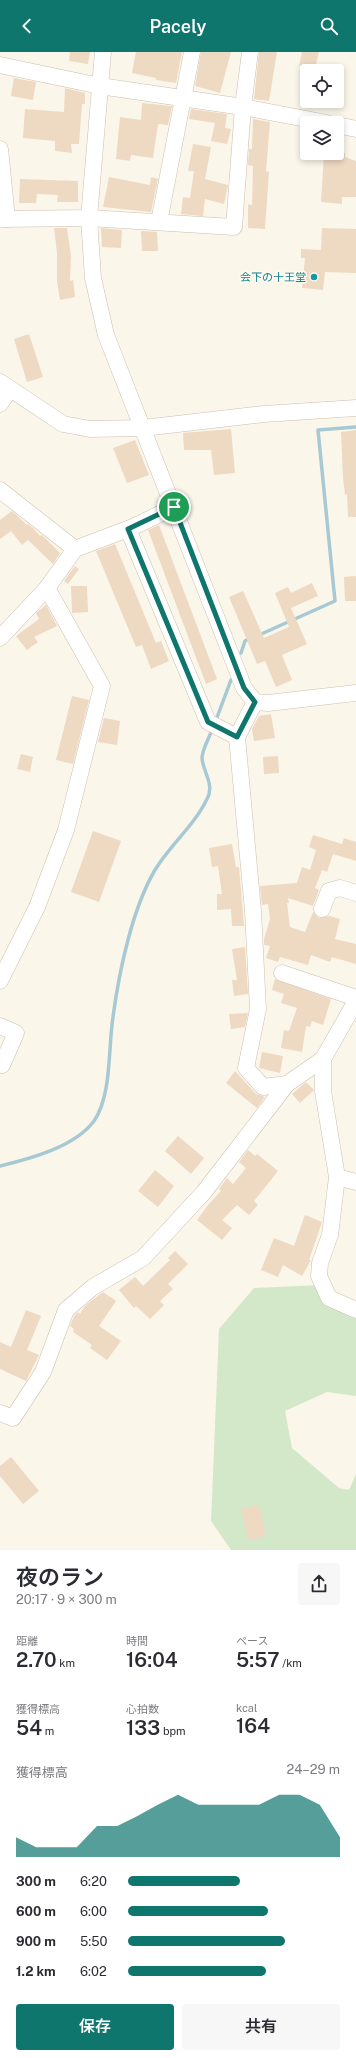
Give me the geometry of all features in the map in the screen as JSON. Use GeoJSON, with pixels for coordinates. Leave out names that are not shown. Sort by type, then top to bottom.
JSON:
{"type":"FeatureCollection","features":[{"type":"Feature","properties":{"kind":"street"},"geometry":{"type":"LineString","coordinates":[[103,52],[89,218],[93,278],[106,335],[244,688],[255,702],[268,703],[356,693]]}},
{"type":"Feature","properties":{"kind":"street"},"geometry":{"type":"LineString","coordinates":[[159,222],[192,52]]}},
{"type":"Feature","properties":{"kind":"street"},"geometry":{"type":"LineString","coordinates":[[0,149],[3,219],[89,218],[234,227],[243,107],[250,52]]}},
{"type":"Feature","properties":{"kind":"street"},"geometry":{"type":"LineString","coordinates":[[0,65],[100,86],[243,107],[300,118]]}},
{"type":"Feature","properties":{"kind":"street"},"geometry":{"type":"LineString","coordinates":[[344,126],[356,129]]}},
{"type":"Feature","properties":{"kind":"street"},"geometry":{"type":"LineString","coordinates":[[0,404],[5,386],[63,424],[90,429],[143,428],[264,414],[356,408]]}},
{"type":"Feature","properties":{"kind":"street"},"geometry":{"type":"LineString","coordinates":[[0,490],[75,549]]}},
{"type":"Feature","properties":{"kind":"street"},"geometry":{"type":"LineString","coordinates":[[0,638],[47,588],[75,549],[128,529],[174,507]]}},
{"type":"Feature","properties":{"kind":"street"},"geometry":{"type":"LineString","coordinates":[[128,529],[208,722],[237,737]]}},
{"type":"Feature","properties":{"kind":"street"},"geometry":{"type":"LineString","coordinates":[[0,981],[37,907],[66,830],[102,686],[47,588]]}},
{"type":"Feature","properties":{"kind":"street"},"geometry":{"type":"LineString","coordinates":[[255,702],[237,737],[253,910],[258,1009],[246,1068],[263,1087],[286,1084]]}},
{"type":"Feature","properties":{"kind":"street"},"geometry":{"type":"LineString","coordinates":[[322,909],[329,891],[340,888],[356,893]]}},
{"type":"Feature","properties":{"kind":"street"},"geometry":{"type":"LineString","coordinates":[[0,1413],[13,1418],[43,1372],[66,1310],[93,1287],[143,1258],[204,1192],[286,1084],[323,1059],[356,1000],[282,973]]}},
{"type":"Feature","properties":{"kind":"street"},"geometry":{"type":"LineString","coordinates":[[0,1026],[16,1033],[2,1065]]}},
{"type":"Feature","properties":{"kind":"street"},"geometry":{"type":"LineString","coordinates":[[323,1059],[323,1091],[337,1177],[330,1235],[320,1263],[319,1276],[329,1298],[356,1310]]}},
{"type":"Feature","properties":{"kind":"street"},"geometry":{"type":"LineString","coordinates":[[337,1177],[356,1182]]}},
{"type":"Feature","properties":{"kind":"green space"},"geometry":{"type":"Polygon","coordinates":[[[322,1285],[356,1311],[356,1396],[327,1392],[285,1411],[292,1448],[339,1488],[349,1490],[356,1474],[356,1550],[231,1550],[211,1521],[219,1329],[254,1288],[322,1285]]]}},
{"type":"Feature","properties":{"kind":"building"},"geometry":{"type":"Polygon","coordinates":[[[70,52],[90,52],[88,64],[69,61],[70,52]]]}},
{"type":"Feature","properties":{"kind":"building"},"geometry":{"type":"Polygon","coordinates":[[[136,52],[182,52],[176,83],[156,80],[156,78],[132,73],[136,52]]]}},
{"type":"Feature","properties":{"kind":"building"},"geometry":{"type":"Polygon","coordinates":[[[201,52],[231,52],[220,93],[195,86],[201,52]]]}},
{"type":"Feature","properties":{"kind":"building"},"geometry":{"type":"Polygon","coordinates":[[[259,52],[277,52],[269,101],[254,99],[259,52]]]}},
{"type":"Feature","properties":{"kind":"building"},"geometry":{"type":"Polygon","coordinates":[[[302,52],[319,52],[316,64],[300,64],[299,66],[302,52]]]}},
{"type":"Feature","properties":{"kind":"building"},"geometry":{"type":"Polygon","coordinates":[[[14,78],[36,82],[33,100],[11,96],[14,78]]]}},
{"type":"Feature","properties":{"kind":"building"},"geometry":{"type":"Polygon","coordinates":[[[65,88],[85,93],[85,104],[82,104],[79,144],[71,144],[72,153],[55,151],[55,141],[23,138],[25,109],[64,112],[65,88]]]}},
{"type":"Feature","properties":{"kind":"building"},"geometry":{"type":"Polygon","coordinates":[[[142,103],[172,106],[168,125],[158,124],[153,158],[131,155],[130,161],[116,159],[120,117],[141,120],[142,103]]]}},
{"type":"Feature","properties":{"kind":"building"},"geometry":{"type":"Polygon","coordinates":[[[191,109],[227,114],[225,128],[231,129],[227,144],[211,141],[215,123],[189,119],[191,109]]]}},
{"type":"Feature","properties":{"kind":"building"},"geometry":{"type":"Polygon","coordinates":[[[253,119],[270,122],[266,171],[269,172],[265,229],[248,228],[248,204],[252,205],[253,166],[248,165],[249,149],[252,149],[253,119]]]}},
{"type":"Feature","properties":{"kind":"building"},"geometry":{"type":"Polygon","coordinates":[[[193,144],[211,147],[205,179],[228,185],[224,204],[205,199],[203,216],[181,214],[183,197],[190,198],[194,171],[188,171],[193,144]]]}},
{"type":"Feature","properties":{"kind":"building"},"geometry":{"type":"Polygon","coordinates":[[[345,153],[345,157],[356,161],[356,197],[342,197],[342,204],[321,202],[324,160],[344,160],[345,153]]]}},
{"type":"Feature","properties":{"kind":"building"},"geometry":{"type":"Polygon","coordinates":[[[109,177],[150,185],[151,177],[158,179],[151,212],[103,207],[109,177]]]}},
{"type":"Feature","properties":{"kind":"building"},"geometry":{"type":"Polygon","coordinates":[[[20,179],[78,181],[78,202],[57,202],[58,195],[37,194],[36,203],[19,203],[20,179]]]}},
{"type":"Feature","properties":{"kind":"building"},"geometry":{"type":"Polygon","coordinates":[[[54,228],[67,228],[71,256],[70,281],[73,280],[75,297],[60,300],[57,281],[57,253],[54,228]]]}},
{"type":"Feature","properties":{"kind":"building"},"geometry":{"type":"Polygon","coordinates":[[[101,228],[122,230],[121,248],[102,247],[101,228]]]}},
{"type":"Feature","properties":{"kind":"building"},"geometry":{"type":"Polygon","coordinates":[[[322,228],[356,229],[356,273],[325,272],[323,290],[302,288],[305,258],[301,258],[301,249],[321,250],[322,228]]]}},
{"type":"Feature","properties":{"kind":"building"},"geometry":{"type":"Polygon","coordinates":[[[141,231],[157,232],[158,251],[142,251],[141,231]]]}},
{"type":"Feature","properties":{"kind":"building"},"geometry":{"type":"Polygon","coordinates":[[[29,334],[43,377],[27,382],[14,339],[29,334]]]}},
{"type":"Feature","properties":{"kind":"building"},"geometry":{"type":"Polygon","coordinates":[[[231,429],[235,473],[214,475],[211,450],[184,450],[183,433],[231,429]]]}},
{"type":"Feature","properties":{"kind":"building"},"geometry":{"type":"Polygon","coordinates":[[[356,430],[356,517],[348,517],[347,494],[345,495],[343,478],[341,432],[356,430]]]}},
{"type":"Feature","properties":{"kind":"building"},"geometry":{"type":"Polygon","coordinates":[[[135,440],[149,475],[127,483],[113,448],[135,440]]]}},
{"type":"Feature","properties":{"kind":"building"},"geometry":{"type":"Polygon","coordinates":[[[12,511],[27,525],[28,524],[34,529],[40,536],[42,535],[60,553],[53,564],[28,540],[22,545],[11,531],[0,539],[0,520],[12,511]]]}},
{"type":"Feature","properties":{"kind":"building"},"geometry":{"type":"Polygon","coordinates":[[[159,525],[217,679],[206,684],[148,530],[159,525]]]}},
{"type":"Feature","properties":{"kind":"building"},"geometry":{"type":"Polygon","coordinates":[[[115,544],[156,643],[161,641],[169,661],[151,669],[142,645],[136,647],[96,551],[115,544]]]}},
{"type":"Feature","properties":{"kind":"building"},"geometry":{"type":"Polygon","coordinates":[[[75,566],[79,569],[68,584],[64,581],[75,566]]]}},
{"type":"Feature","properties":{"kind":"building"},"geometry":{"type":"Polygon","coordinates":[[[356,576],[356,601],[345,601],[344,577],[356,576]]]}},
{"type":"Feature","properties":{"kind":"building"},"geometry":{"type":"Polygon","coordinates":[[[312,583],[318,596],[291,608],[307,644],[282,655],[292,680],[276,687],[265,661],[257,664],[229,597],[243,591],[264,638],[289,627],[275,593],[288,587],[291,593],[312,583]]]}},
{"type":"Feature","properties":{"kind":"building"},"geometry":{"type":"Polygon","coordinates":[[[71,586],[87,586],[88,612],[72,613],[71,586]]]}},
{"type":"Feature","properties":{"kind":"building"},"geometry":{"type":"Polygon","coordinates":[[[46,605],[57,626],[34,637],[38,642],[27,650],[16,636],[39,619],[36,613],[46,605]]]}},
{"type":"Feature","properties":{"kind":"building"},"geometry":{"type":"Polygon","coordinates":[[[72,696],[89,700],[73,764],[56,760],[72,696]]]}},
{"type":"Feature","properties":{"kind":"building"},"geometry":{"type":"Polygon","coordinates":[[[271,714],[275,738],[254,741],[252,729],[259,716],[271,714]]]}},
{"type":"Feature","properties":{"kind":"building"},"geometry":{"type":"Polygon","coordinates":[[[104,718],[120,721],[117,745],[98,742],[104,718]]]}},
{"type":"Feature","properties":{"kind":"building"},"geometry":{"type":"Polygon","coordinates":[[[21,754],[33,757],[30,772],[17,769],[21,754]]]}},
{"type":"Feature","properties":{"kind":"building"},"geometry":{"type":"Polygon","coordinates":[[[278,756],[279,773],[264,774],[263,757],[278,756]]]}},
{"type":"Feature","properties":{"kind":"building"},"geometry":{"type":"Polygon","coordinates":[[[93,831],[121,841],[99,902],[71,892],[93,831]]]}},
{"type":"Feature","properties":{"kind":"building"},"geometry":{"type":"Polygon","coordinates":[[[313,835],[342,844],[344,838],[356,842],[356,861],[333,854],[327,872],[322,870],[315,888],[319,890],[313,906],[288,898],[289,903],[287,903],[290,927],[305,932],[313,912],[319,918],[329,916],[340,919],[335,939],[356,944],[356,964],[332,957],[330,962],[311,955],[308,965],[280,957],[278,962],[266,958],[270,946],[264,945],[264,939],[270,919],[268,904],[262,905],[260,886],[297,883],[302,867],[310,870],[316,850],[309,847],[313,835]]]}},
{"type":"Feature","properties":{"kind":"building"},"geometry":{"type":"Polygon","coordinates":[[[232,844],[236,867],[239,867],[244,926],[232,926],[231,909],[217,910],[217,894],[222,894],[218,866],[212,867],[209,848],[232,844]]]}},
{"type":"Feature","properties":{"kind":"building"},"geometry":{"type":"Polygon","coordinates":[[[245,947],[248,994],[234,996],[232,980],[237,980],[232,949],[245,947]]]}},
{"type":"Feature","properties":{"kind":"building"},"geometry":{"type":"Polygon","coordinates":[[[275,979],[331,999],[323,1025],[312,1021],[310,1027],[306,1026],[302,1052],[281,1048],[284,1030],[289,1031],[297,1008],[281,1003],[284,994],[272,990],[275,979]]]}},
{"type":"Feature","properties":{"kind":"building"},"geometry":{"type":"Polygon","coordinates":[[[248,1013],[245,1027],[231,1029],[229,1014],[248,1013]]]}},
{"type":"Feature","properties":{"kind":"building"},"geometry":{"type":"Polygon","coordinates":[[[262,1052],[283,1056],[280,1073],[259,1068],[262,1052]]]}},
{"type":"Feature","properties":{"kind":"building"},"geometry":{"type":"Polygon","coordinates":[[[235,1071],[256,1094],[265,1097],[257,1108],[226,1083],[235,1071]]]}},
{"type":"Feature","properties":{"kind":"building"},"geometry":{"type":"Polygon","coordinates":[[[306,1082],[314,1090],[300,1103],[292,1094],[306,1082]]]}},
{"type":"Feature","properties":{"kind":"building"},"geometry":{"type":"Polygon","coordinates":[[[178,1136],[204,1158],[191,1174],[165,1151],[178,1136]]]}},
{"type":"Feature","properties":{"kind":"building"},"geometry":{"type":"Polygon","coordinates":[[[248,1150],[255,1156],[257,1154],[278,1171],[254,1201],[258,1205],[249,1215],[237,1205],[222,1220],[232,1228],[222,1240],[197,1220],[221,1191],[219,1189],[227,1178],[233,1184],[246,1168],[239,1162],[248,1150]]]}},
{"type":"Feature","properties":{"kind":"building"},"geometry":{"type":"Polygon","coordinates":[[[155,1170],[174,1186],[158,1207],[138,1191],[155,1170]]]}},
{"type":"Feature","properties":{"kind":"building"},"geometry":{"type":"Polygon","coordinates":[[[305,1215],[322,1222],[309,1260],[311,1260],[302,1276],[283,1265],[278,1277],[261,1270],[274,1238],[294,1246],[305,1215]]]}},
{"type":"Feature","properties":{"kind":"building"},"geometry":{"type":"Polygon","coordinates":[[[175,1251],[188,1264],[168,1284],[173,1289],[160,1301],[164,1305],[150,1319],[136,1306],[134,1308],[119,1290],[135,1277],[143,1286],[170,1260],[168,1258],[175,1251]]]}},
{"type":"Feature","properties":{"kind":"building"},"geometry":{"type":"Polygon","coordinates":[[[103,1292],[116,1301],[99,1326],[121,1341],[107,1360],[90,1348],[92,1345],[73,1332],[74,1329],[70,1326],[74,1316],[78,1312],[80,1314],[85,1306],[103,1292]]]}},
{"type":"Feature","properties":{"kind":"building"},"geometry":{"type":"Polygon","coordinates":[[[26,1310],[41,1316],[27,1350],[39,1355],[26,1381],[0,1369],[0,1342],[11,1347],[26,1310]]]}},
{"type":"Feature","properties":{"kind":"building"},"geometry":{"type":"Polygon","coordinates":[[[11,1457],[39,1491],[23,1504],[0,1476],[0,1466],[11,1457]]]}},
{"type":"Feature","properties":{"kind":"building"},"geometry":{"type":"Polygon","coordinates":[[[259,1505],[266,1536],[248,1540],[241,1508],[259,1505]]]}},
{"type":"Feature","properties":{"kind":"waterway"},"geometry":{"type":"LineString","coordinates":[[259,635],[335,601],[318,430],[356,427]]}},
{"type":"Feature","properties":{"kind":"waterway"},"geometry":{"type":"LineString","coordinates":[[241,653],[245,641],[251,638]]}},
{"type":"Feature","properties":{"kind":"waterway"},"geometry":{"type":"LineString","coordinates":[[216,720],[231,680]]}},
{"type":"Feature","properties":{"kind":"waterway"},"geometry":{"type":"LineString","coordinates":[[0,1166],[37,1156],[64,1145],[86,1130],[94,1121],[100,1110],[107,1085],[111,1029],[119,981],[133,922],[155,870],[196,818],[207,799],[210,789],[202,755],[212,730]]}},
{"type":"Feature","properties":{"kind":"place","name":"会下の十王堂"},"geometry":{"type":"Point","coordinates":[314,277]}},
{"type":"Feature","properties":{"kind":"route"},"geometry":{"type":"LineString","coordinates":[[174,507],[244,688],[255,702],[237,737],[208,722],[128,529],[174,507]]}}]}
